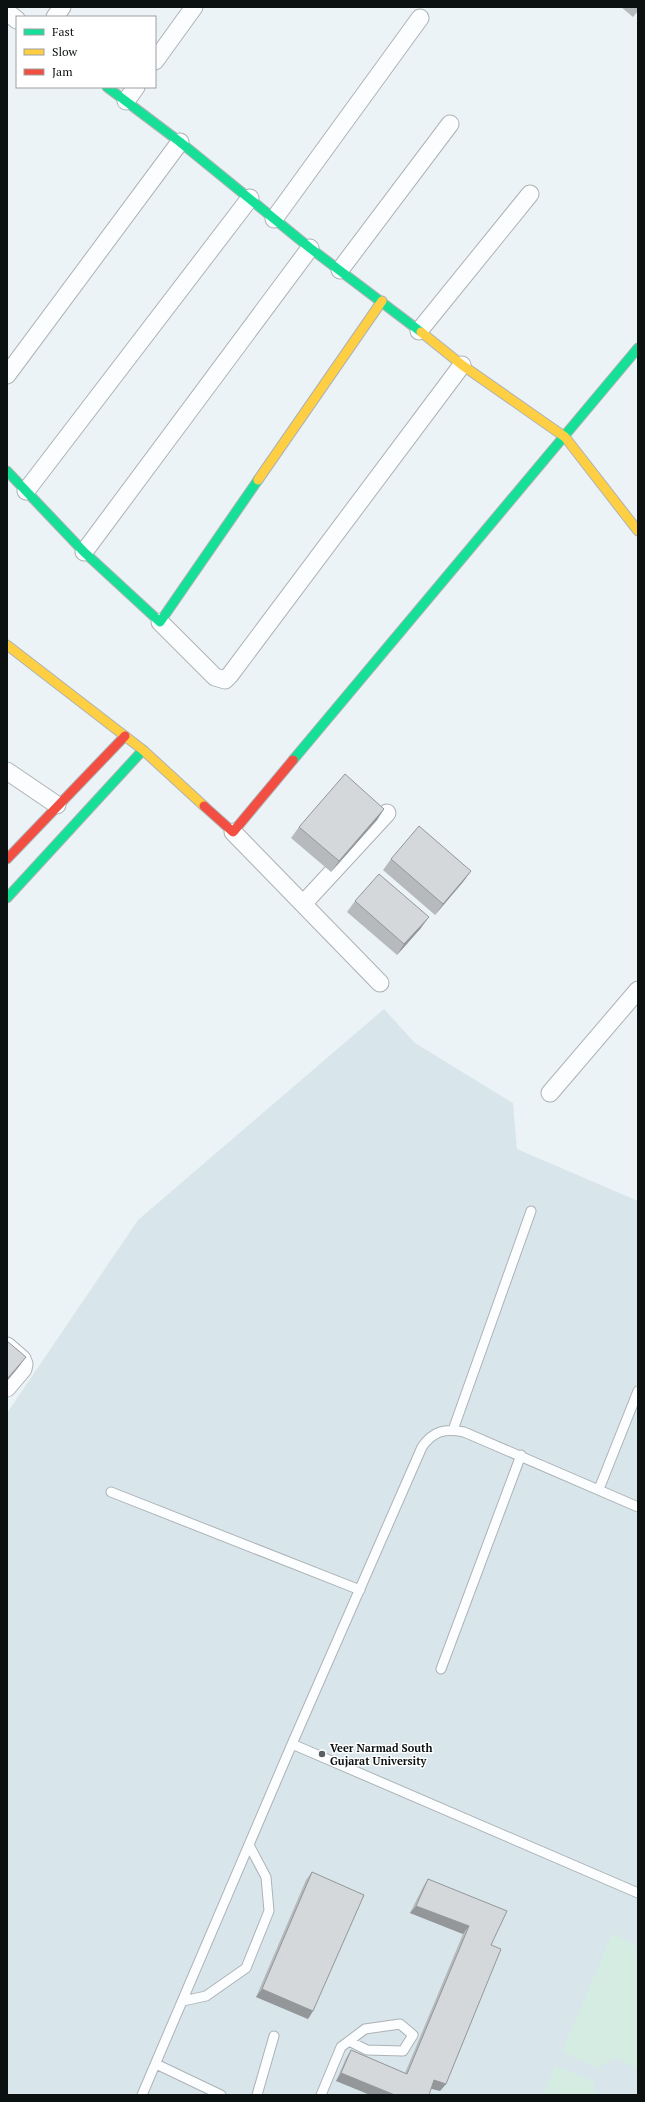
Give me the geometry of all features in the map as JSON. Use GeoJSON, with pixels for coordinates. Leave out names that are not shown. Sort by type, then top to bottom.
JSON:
{"type":"FeatureCollection","features":[{"type":"Feature","properties":{"kind":"street"},"geometry":{"type":"LineString","coordinates":[[56,16],[62,7]]}},
{"type":"Feature","properties":{"kind":"street"},"geometry":{"type":"LineString","coordinates":[[156,60],[194,7]]}},
{"type":"Feature","properties":{"kind":"street"},"geometry":{"type":"LineString","coordinates":[[7,12],[16,19]]}},
{"type":"Feature","properties":{"kind":"street"},"geometry":{"type":"LineString","coordinates":[[274,218],[420,18]]}},
{"type":"Feature","properties":{"kind":"street"},"geometry":{"type":"LineString","coordinates":[[108,88],[180,142],[310,248],[382,301],[462,365],[565,437],[638,531]]}},
{"type":"Feature","properties":{"kind":"street"},"geometry":{"type":"LineString","coordinates":[[126,101],[135,88]]}},
{"type":"Feature","properties":{"kind":"street"},"geometry":{"type":"LineString","coordinates":[[340,270],[450,124]]}},
{"type":"Feature","properties":{"kind":"street"},"geometry":{"type":"LineString","coordinates":[[7,375],[180,142]]}},
{"type":"Feature","properties":{"kind":"street"},"geometry":{"type":"LineString","coordinates":[[420,331],[530,194]]}},
{"type":"Feature","properties":{"kind":"street"},"geometry":{"type":"LineString","coordinates":[[26,491],[250,198]]}},
{"type":"Feature","properties":{"kind":"street"},"geometry":{"type":"LineString","coordinates":[[84,552],[310,248]]}},
{"type":"Feature","properties":{"kind":"street"},"geometry":{"type":"LineString","coordinates":[[160,622],[382,301]]}},
{"type":"Feature","properties":{"kind":"street"},"geometry":{"type":"LineString","coordinates":[[233,832],[638,348]]}},
{"type":"Feature","properties":{"kind":"street"},"geometry":{"type":"LineString","coordinates":[[7,471],[84,552],[160,622],[215,677],[225,680],[462,365]]}},
{"type":"Feature","properties":{"kind":"street"},"geometry":{"type":"LineString","coordinates":[[7,645],[143,750],[233,832],[380,983]]}},
{"type":"Feature","properties":{"kind":"street"},"geometry":{"type":"LineString","coordinates":[[7,859],[57,805],[125,736]]}},
{"type":"Feature","properties":{"kind":"street"},"geometry":{"type":"LineString","coordinates":[[7,898],[143,750]]}},
{"type":"Feature","properties":{"kind":"street"},"geometry":{"type":"LineString","coordinates":[[7,771],[57,805]]}},
{"type":"Feature","properties":{"kind":"street"},"geometry":{"type":"LineString","coordinates":[[304,904],[387,813]]}},
{"type":"Feature","properties":{"kind":"street"},"geometry":{"type":"LineString","coordinates":[[550,1093],[638,990]]}},
{"type":"Feature","properties":{"kind":"street"},"geometry":{"type":"LineString","coordinates":[[7,1346],[22,1359],[24,1364],[23,1369],[7,1388]]}},
{"type":"Feature","properties":{"kind":"lane"},"geometry":{"type":"LineString","coordinates":[[453,1430],[531,1210]]}},
{"type":"Feature","properties":{"kind":"lane"},"geometry":{"type":"LineString","coordinates":[[599,1489],[638,1391]]}},
{"type":"Feature","properties":{"kind":"lane"},"geometry":{"type":"LineString","coordinates":[[142,2095],[292,1744],[422,1447],[429,1437],[441,1430],[464,1432],[521,1455],[638,1507]]}},
{"type":"Feature","properties":{"kind":"lane"},"geometry":{"type":"LineString","coordinates":[[441,1669],[521,1455]]}},
{"type":"Feature","properties":{"kind":"lane"},"geometry":{"type":"LineString","coordinates":[[111,1492],[360,1590]]}},
{"type":"Feature","properties":{"kind":"lane"},"geometry":{"type":"LineString","coordinates":[[292,1744],[638,1893]]}},
{"type":"Feature","properties":{"kind":"lane"},"geometry":{"type":"LineString","coordinates":[[183,2001],[206,1996],[246,1968],[269,1911],[266,1877],[249,1845]]}},
{"type":"Feature","properties":{"kind":"lane"},"geometry":{"type":"LineString","coordinates":[[321,2095],[340,2047],[365,2029],[400,2024],[413,2035],[403,2051],[367,2050],[349,2041]]}},
{"type":"Feature","properties":{"kind":"lane"},"geometry":{"type":"LineString","coordinates":[[257,2095],[274,2036]]}},
{"type":"Feature","properties":{"kind":"lane"},"geometry":{"type":"LineString","coordinates":[[156,2064],[221,2095]]}},
{"type":"Feature","properties":{"kind":"shaded area","name":"Veer Narmad South Gujarat University"},"geometry":{"type":"Polygon","coordinates":[[[384,1009],[415,1043],[513,1103],[517,1149],[638,1201],[638,2095],[7,2095],[7,1413],[138,1220],[384,1009]]]}},
{"type":"Feature","properties":{"kind":"green space"},"geometry":{"type":"Polygon","coordinates":[[[612,1934],[638,1947],[638,2076],[636,2067],[613,2058],[599,2068],[562,2052],[612,1934]]]}},
{"type":"Feature","properties":{"kind":"green space"},"geometry":{"type":"Polygon","coordinates":[[[555,2066],[593,2081],[596,2095],[543,2095],[555,2066]]]}},
{"type":"Feature","properties":{"kind":"building"},"geometry":{"type":"Polygon","coordinates":[[[345,774],[384,809],[339,861],[299,827],[345,774]]]}},
{"type":"Feature","properties":{"kind":"building"},"geometry":{"type":"Polygon","coordinates":[[[419,826],[471,871],[443,904],[391,859],[419,826]]]}},
{"type":"Feature","properties":{"kind":"building"},"geometry":{"type":"Polygon","coordinates":[[[379,874],[429,917],[404,944],[355,901],[379,874]]]}},
{"type":"Feature","properties":{"kind":"building"},"geometry":{"type":"Polygon","coordinates":[[[7,1341],[26,1357],[7,1379],[7,1341]]]}},
{"type":"Feature","properties":{"kind":"building"},"geometry":{"type":"Polygon","coordinates":[[[312,1872],[364,1895],[313,2011],[262,1989],[312,1872]]]}},
{"type":"Feature","properties":{"kind":"building"},"geometry":{"type":"Polygon","coordinates":[[[428,1879],[507,1911],[491,1945],[501,1949],[446,2084],[434,2080],[429,2095],[395,2095],[341,2073],[351,2050],[407,2074],[469,1926],[416,1906],[428,1879]]]}},
{"type":"Feature","properties":{"kind":"traffic: fast"},"geometry":{"type":"LineString","coordinates":[[108,88],[180,142],[310,248],[421,332]]}},
{"type":"Feature","properties":{"kind":"traffic: fast"},"geometry":{"type":"LineString","coordinates":[[293,760],[638,348]]}},
{"type":"Feature","properties":{"kind":"traffic: fast"},"geometry":{"type":"LineString","coordinates":[[7,471],[84,552],[160,622],[258,480]]}},
{"type":"Feature","properties":{"kind":"traffic: fast"},"geometry":{"type":"LineString","coordinates":[[7,898],[143,750]]}},
{"type":"Feature","properties":{"kind":"traffic: slow"},"geometry":{"type":"LineString","coordinates":[[258,480],[382,301]]}},
{"type":"Feature","properties":{"kind":"traffic: slow"},"geometry":{"type":"LineString","coordinates":[[421,332],[462,365],[565,437],[638,531]]}},
{"type":"Feature","properties":{"kind":"traffic: slow"},"geometry":{"type":"LineString","coordinates":[[7,645],[143,750],[204,806]]}},
{"type":"Feature","properties":{"kind":"traffic: jam"},"geometry":{"type":"LineString","coordinates":[[7,859],[125,736]]}},
{"type":"Feature","properties":{"kind":"traffic: jam"},"geometry":{"type":"LineString","coordinates":[[204,806],[233,832],[293,760]]}},
{"type":"Feature","properties":{"kind":"place","name":"Veer Narmad South Gujarat University"},"geometry":{"type":"Point","coordinates":[322,1754]}}]}
